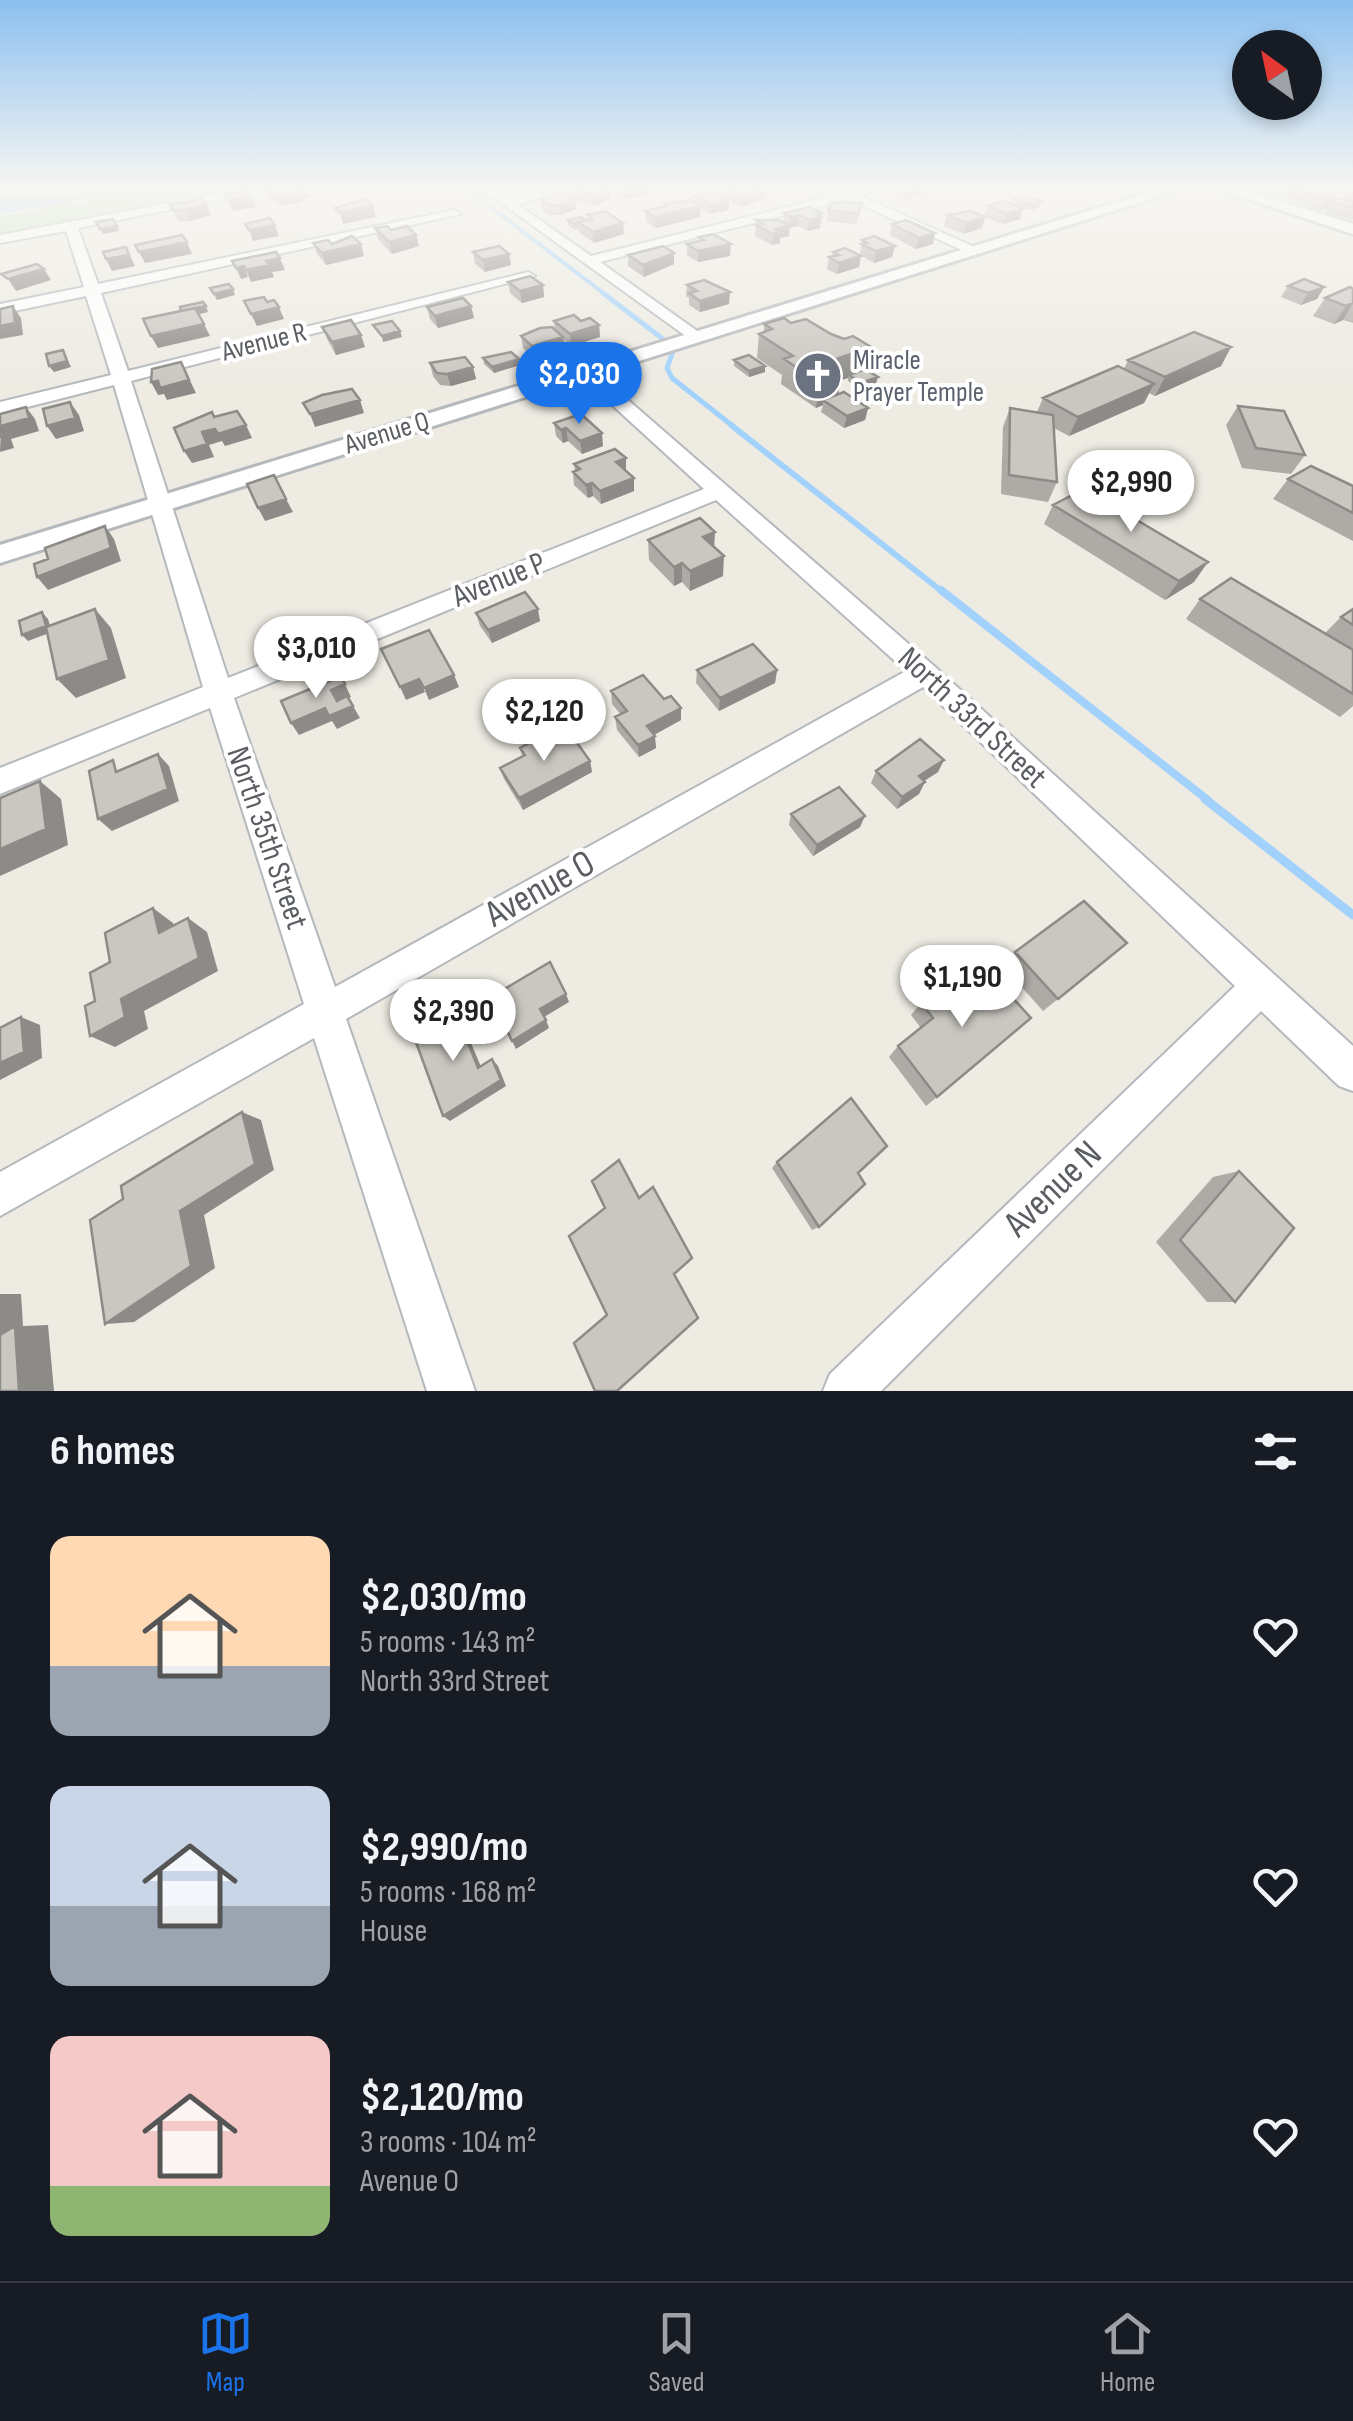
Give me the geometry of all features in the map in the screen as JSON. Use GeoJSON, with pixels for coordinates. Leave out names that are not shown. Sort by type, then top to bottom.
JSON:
{"type":"FeatureCollection","features":[{"type":"Feature","properties":{"kind":"street","name":"North 35th Street"},"geometry":{"type":"LineString","coordinates":[[79,254],[163,504],[218,694],[451,1391]]}},
{"type":"Feature","properties":{"kind":"street"},"geometry":{"type":"LineString","coordinates":[[0,309],[263,254]]}},
{"type":"Feature","properties":{"kind":"street"},"geometry":{"type":"LineString","coordinates":[[579,254],[694,337]]}},
{"type":"Feature","properties":{"kind":"street"},"geometry":{"type":"LineString","coordinates":[[588,260],[611,254]]}},
{"type":"Feature","properties":{"kind":"street","name":"Avenue Q"},"geometry":{"type":"LineString","coordinates":[[0,554],[966,254]]}},
{"type":"Feature","properties":{"kind":"street","name":"Avenue R"},"geometry":{"type":"LineString","coordinates":[[0,408],[528,276]]}},
{"type":"Feature","properties":{"kind":"street","name":"North 33rd Street"},"geometry":{"type":"LineString","coordinates":[[584,372],[925,673],[1353,1072]]}},
{"type":"Feature","properties":{"kind":"street","name":"Avenue P"},"geometry":{"type":"LineString","coordinates":[[0,781],[719,491]]}},
{"type":"Feature","properties":{"kind":"street","name":"Avenue O"},"geometry":{"type":"LineString","coordinates":[[0,1194],[925,673]]}},
{"type":"Feature","properties":{"kind":"street","name":"Avenue N"},"geometry":{"type":"LineString","coordinates":[[847,1391],[1259,988]]}},
{"type":"Feature","properties":{"kind":"building"},"geometry":{"type":"Polygon","coordinates":[[[104,254],[129,255],[106,259],[104,254]]]}},
{"type":"Feature","properties":{"kind":"building"},"geometry":{"type":"Polygon","coordinates":[[[267,254],[277,254],[280,258],[246,270],[244,266],[236,268],[232,261],[267,254]]]}},
{"type":"Feature","properties":{"kind":"building"},"geometry":{"type":"Polygon","coordinates":[[[475,254],[509,254],[483,260],[475,254]]]}},
{"type":"Feature","properties":{"kind":"building"},"geometry":{"type":"Polygon","coordinates":[[[632,254],[672,254],[643,265],[628,255],[632,254]]]}},
{"type":"Feature","properties":{"kind":"building"},"geometry":{"type":"Polygon","coordinates":[[[861,256],[839,263],[829,257],[861,256]]]}},
{"type":"Feature","properties":{"kind":"building"},"geometry":{"type":"Polygon","coordinates":[[[37,264],[44,269],[8,279],[1,274],[37,264]]]}},
{"type":"Feature","properties":{"kind":"building"},"geometry":{"type":"Polygon","coordinates":[[[530,276],[543,285],[520,291],[508,282],[530,276]]]}},
{"type":"Feature","properties":{"kind":"building"},"geometry":{"type":"Polygon","coordinates":[[[1304,279],[1324,287],[1308,293],[1288,286],[1304,279]]]}},
{"type":"Feature","properties":{"kind":"building"},"geometry":{"type":"Polygon","coordinates":[[[704,280],[730,292],[700,301],[689,293],[697,291],[687,285],[704,280]]]}},
{"type":"Feature","properties":{"kind":"building"},"geometry":{"type":"Polygon","coordinates":[[[229,284],[233,289],[214,294],[210,288],[229,284]]]}},
{"type":"Feature","properties":{"kind":"building"},"geometry":{"type":"Polygon","coordinates":[[[1350,287],[1353,303],[1346,306],[1325,298],[1350,287]]]}},
{"type":"Feature","properties":{"kind":"building"},"geometry":{"type":"Polygon","coordinates":[[[264,297],[267,302],[274,300],[279,307],[251,314],[244,301],[264,297]]]}},
{"type":"Feature","properties":{"kind":"building"},"geometry":{"type":"Polygon","coordinates":[[[463,298],[471,306],[435,316],[427,307],[463,298]]]}},
{"type":"Feature","properties":{"kind":"building"},"geometry":{"type":"Polygon","coordinates":[[[203,302],[206,306],[181,311],[180,307],[203,302]]]}},
{"type":"Feature","properties":{"kind":"building"},"geometry":{"type":"Polygon","coordinates":[[[13,306],[15,323],[0,326],[0,309],[13,306]]]}},
{"type":"Feature","properties":{"kind":"building"},"geometry":{"type":"Polygon","coordinates":[[[195,308],[204,324],[151,336],[143,319],[195,308]]]}},
{"type":"Feature","properties":{"kind":"building"},"geometry":{"type":"Polygon","coordinates":[[[574,315],[581,321],[590,318],[599,325],[570,334],[554,321],[574,315]]]}},
{"type":"Feature","properties":{"kind":"building"},"geometry":{"type":"Polygon","coordinates":[[[784,318],[791,323],[806,319],[831,334],[844,339],[853,336],[871,347],[825,363],[842,375],[820,383],[784,359],[793,356],[759,334],[772,329],[764,324],[784,318]]]}},
{"type":"Feature","properties":{"kind":"building"},"geometry":{"type":"Polygon","coordinates":[[[351,320],[361,335],[332,342],[322,327],[351,320]]]}},
{"type":"Feature","properties":{"kind":"building"},"geometry":{"type":"Polygon","coordinates":[[[392,321],[400,331],[382,336],[373,325],[392,321]]]}},
{"type":"Feature","properties":{"kind":"building"},"geometry":{"type":"Polygon","coordinates":[[[552,327],[563,337],[532,346],[521,336],[540,328],[552,327]]]}},
{"type":"Feature","properties":{"kind":"building"},"geometry":{"type":"Polygon","coordinates":[[[1194,332],[1231,347],[1165,377],[1128,360],[1194,332]]]}},
{"type":"Feature","properties":{"kind":"building"},"geometry":{"type":"Polygon","coordinates":[[[63,350],[67,361],[49,366],[46,354],[63,350]]]}},
{"type":"Feature","properties":{"kind":"building"},"geometry":{"type":"Polygon","coordinates":[[[511,352],[519,359],[492,367],[483,358],[511,352]]]}},
{"type":"Feature","properties":{"kind":"building"},"geometry":{"type":"Polygon","coordinates":[[[749,355],[765,366],[749,371],[734,360],[749,355]]]}},
{"type":"Feature","properties":{"kind":"building"},"geometry":{"type":"Polygon","coordinates":[[[465,357],[473,367],[447,374],[437,373],[430,363],[465,357]]]}},
{"type":"Feature","properties":{"kind":"building"},"geometry":{"type":"Polygon","coordinates":[[[181,362],[189,380],[160,388],[158,381],[151,382],[152,369],[181,362]]]}},
{"type":"Feature","properties":{"kind":"building"},"geometry":{"type":"Polygon","coordinates":[[[1118,366],[1154,384],[1078,417],[1043,398],[1118,366]]]}},
{"type":"Feature","properties":{"kind":"building"},"geometry":{"type":"Polygon","coordinates":[[[865,369],[878,377],[861,383],[849,375],[865,369]]]}},
{"type":"Feature","properties":{"kind":"building"},"geometry":{"type":"Polygon","coordinates":[[[352,389],[360,400],[310,414],[303,403],[322,395],[352,389]]]}},
{"type":"Feature","properties":{"kind":"building"},"geometry":{"type":"Polygon","coordinates":[[[844,392],[868,408],[847,416],[823,400],[844,392]]]}},
{"type":"Feature","properties":{"kind":"building"},"geometry":{"type":"Polygon","coordinates":[[[70,402],[75,418],[47,426],[43,409],[70,402]]]}},
{"type":"Feature","properties":{"kind":"building"},"geometry":{"type":"Polygon","coordinates":[[[1238,406],[1284,411],[1305,455],[1256,448],[1238,406]]]}},
{"type":"Feature","properties":{"kind":"building"},"geometry":{"type":"Polygon","coordinates":[[[26,407],[29,418],[1,426],[0,437],[0,414],[26,407]]]}},
{"type":"Feature","properties":{"kind":"building"},"geometry":{"type":"Polygon","coordinates":[[[1010,408],[1053,415],[1057,482],[1009,475],[1010,408]]]}},
{"type":"Feature","properties":{"kind":"building"},"geometry":{"type":"Polygon","coordinates":[[[237,411],[246,425],[218,434],[215,429],[202,432],[207,444],[184,451],[174,428],[212,412],[214,417],[237,411]]]}},
{"type":"Feature","properties":{"kind":"building"},"geometry":{"type":"Polygon","coordinates":[[[581,414],[602,433],[580,441],[554,423],[581,414]]]}},
{"type":"Feature","properties":{"kind":"building"},"geometry":{"type":"Polygon","coordinates":[[[615,449],[626,458],[616,462],[634,478],[600,491],[592,483],[586,485],[573,472],[580,469],[574,464],[615,449]]]}},
{"type":"Feature","properties":{"kind":"building"},"geometry":{"type":"Polygon","coordinates":[[[1311,466],[1353,486],[1353,513],[1288,479],[1311,466]]]}},
{"type":"Feature","properties":{"kind":"building"},"geometry":{"type":"Polygon","coordinates":[[[274,475],[286,499],[258,508],[247,484],[274,475]]]}},
{"type":"Feature","properties":{"kind":"building"},"geometry":{"type":"Polygon","coordinates":[[[1084,489],[1208,562],[1179,581],[1053,505],[1084,489]]]}},
{"type":"Feature","properties":{"kind":"building"},"geometry":{"type":"Polygon","coordinates":[[[700,518],[715,532],[703,537],[724,556],[690,571],[682,563],[674,567],[648,540],[700,518]]]}},
{"type":"Feature","properties":{"kind":"building"},"geometry":{"type":"Polygon","coordinates":[[[105,526],[111,548],[37,577],[34,564],[48,559],[45,548],[105,526]]]}},
{"type":"Feature","properties":{"kind":"building"},"geometry":{"type":"Polygon","coordinates":[[[1231,578],[1353,650],[1353,694],[1200,599],[1231,578]]]}},
{"type":"Feature","properties":{"kind":"building"},"geometry":{"type":"Polygon","coordinates":[[[525,592],[538,609],[488,630],[476,613],[525,592]]]}},
{"type":"Feature","properties":{"kind":"building"},"geometry":{"type":"Polygon","coordinates":[[[95,609],[109,660],[57,679],[46,627],[95,609]]]}},
{"type":"Feature","properties":{"kind":"building"},"geometry":{"type":"Polygon","coordinates":[[[1353,609],[1353,625],[1341,617],[1353,609]]]}},
{"type":"Feature","properties":{"kind":"building"},"geometry":{"type":"Polygon","coordinates":[[[42,612],[46,626],[22,635],[19,621],[42,612]]]}},
{"type":"Feature","properties":{"kind":"building"},"geometry":{"type":"Polygon","coordinates":[[[429,630],[454,675],[424,688],[419,679],[400,687],[381,649],[429,630]]]}},
{"type":"Feature","properties":{"kind":"building"},"geometry":{"type":"Polygon","coordinates":[[[753,644],[777,670],[720,698],[697,670],[753,644]]]}},
{"type":"Feature","properties":{"kind":"building"},"geometry":{"type":"Polygon","coordinates":[[[643,675],[664,699],[671,696],[681,708],[647,726],[655,736],[638,745],[615,717],[627,711],[611,691],[643,675]]]}},
{"type":"Feature","properties":{"kind":"building"},"geometry":{"type":"Polygon","coordinates":[[[341,676],[345,684],[331,690],[337,701],[347,696],[353,706],[329,716],[325,708],[291,723],[281,701],[341,676]]]}},
{"type":"Feature","properties":{"kind":"building"},"geometry":{"type":"Polygon","coordinates":[[[570,733],[590,761],[519,798],[500,768],[525,755],[520,748],[540,737],[546,745],[570,733]]]}},
{"type":"Feature","properties":{"kind":"building"},"geometry":{"type":"Polygon","coordinates":[[[920,739],[944,760],[919,776],[925,782],[902,797],[876,771],[920,739]]]}},
{"type":"Feature","properties":{"kind":"building"},"geometry":{"type":"Polygon","coordinates":[[[158,754],[168,789],[98,819],[89,771],[113,760],[116,772],[158,754]]]}},
{"type":"Feature","properties":{"kind":"building"},"geometry":{"type":"Polygon","coordinates":[[[40,781],[46,829],[0,849],[0,798],[40,781]]]}},
{"type":"Feature","properties":{"kind":"building"},"geometry":{"type":"Polygon","coordinates":[[[839,787],[865,816],[817,845],[791,814],[839,787]]]}},
{"type":"Feature","properties":{"kind":"building"},"geometry":{"type":"Polygon","coordinates":[[[1084,901],[1127,943],[1058,999],[1015,952],[1084,901]]]}},
{"type":"Feature","properties":{"kind":"building"},"geometry":{"type":"Polygon","coordinates":[[[153,908],[159,933],[188,918],[199,958],[121,999],[125,1017],[90,1036],[85,1006],[95,1001],[90,973],[110,962],[105,933],[153,908]]]}},
{"type":"Feature","properties":{"kind":"building"},"geometry":{"type":"Polygon","coordinates":[[[550,962],[566,994],[540,1009],[546,1020],[512,1041],[491,997],[550,962]]]}},
{"type":"Feature","properties":{"kind":"building"},"geometry":{"type":"Polygon","coordinates":[[[986,969],[1031,1018],[937,1097],[898,1046],[933,1018],[921,1003],[953,978],[961,988],[986,969]]]}},
{"type":"Feature","properties":{"kind":"building"},"geometry":{"type":"Polygon","coordinates":[[[455,1011],[478,1068],[492,1059],[501,1080],[443,1116],[413,1034],[455,1011]]]}},
{"type":"Feature","properties":{"kind":"building"},"geometry":{"type":"Polygon","coordinates":[[[21,1017],[24,1052],[0,1063],[0,1028],[21,1017]]]}},
{"type":"Feature","properties":{"kind":"building"},"geometry":{"type":"Polygon","coordinates":[[[851,1098],[887,1146],[858,1173],[865,1184],[819,1227],[777,1162],[851,1098]]]}},
{"type":"Feature","properties":{"kind":"building"},"geometry":{"type":"Polygon","coordinates":[[[242,1112],[255,1164],[180,1211],[191,1266],[105,1324],[90,1220],[123,1199],[121,1186],[242,1112]]]}},
{"type":"Feature","properties":{"kind":"building"},"geometry":{"type":"Polygon","coordinates":[[[619,1160],[639,1198],[653,1187],[692,1258],[674,1274],[698,1318],[617,1391],[595,1391],[574,1343],[607,1315],[569,1236],[605,1208],[592,1181],[619,1160]]]}},
{"type":"Feature","properties":{"kind":"building"},"geometry":{"type":"Polygon","coordinates":[[[1239,1171],[1294,1228],[1235,1302],[1180,1240],[1239,1171]]]}},
{"type":"Feature","properties":{"kind":"building"},"geometry":{"type":"Polygon","coordinates":[[[15,1326],[19,1391],[0,1391],[0,1335],[15,1326]]]}},
{"type":"Feature","properties":{"kind":"waterway"},"geometry":{"type":"LineString","coordinates":[[552,254],[606,295]]}},
{"type":"Feature","properties":{"kind":"waterway"},"geometry":{"type":"LineString","coordinates":[[603,293],[663,339]]}},
{"type":"Feature","properties":{"kind":"waterway"},"geometry":{"type":"LineString","coordinates":[[673,351],[667,368],[672,378],[734,427]]}},
{"type":"Feature","properties":{"kind":"waterway"},"geometry":{"type":"LineString","coordinates":[[731,425],[944,593]]}},
{"type":"Feature","properties":{"kind":"waterway"},"geometry":{"type":"LineString","coordinates":[[941,590],[1209,801]]}},
{"type":"Feature","properties":{"kind":"waterway"},"geometry":{"type":"LineString","coordinates":[[1205,799],[1353,915]]}},
{"type":"Feature","properties":{"kind":"place","name":"Miracle Prayer Temple"},"geometry":{"type":"Point","coordinates":[818,376]}}]}
